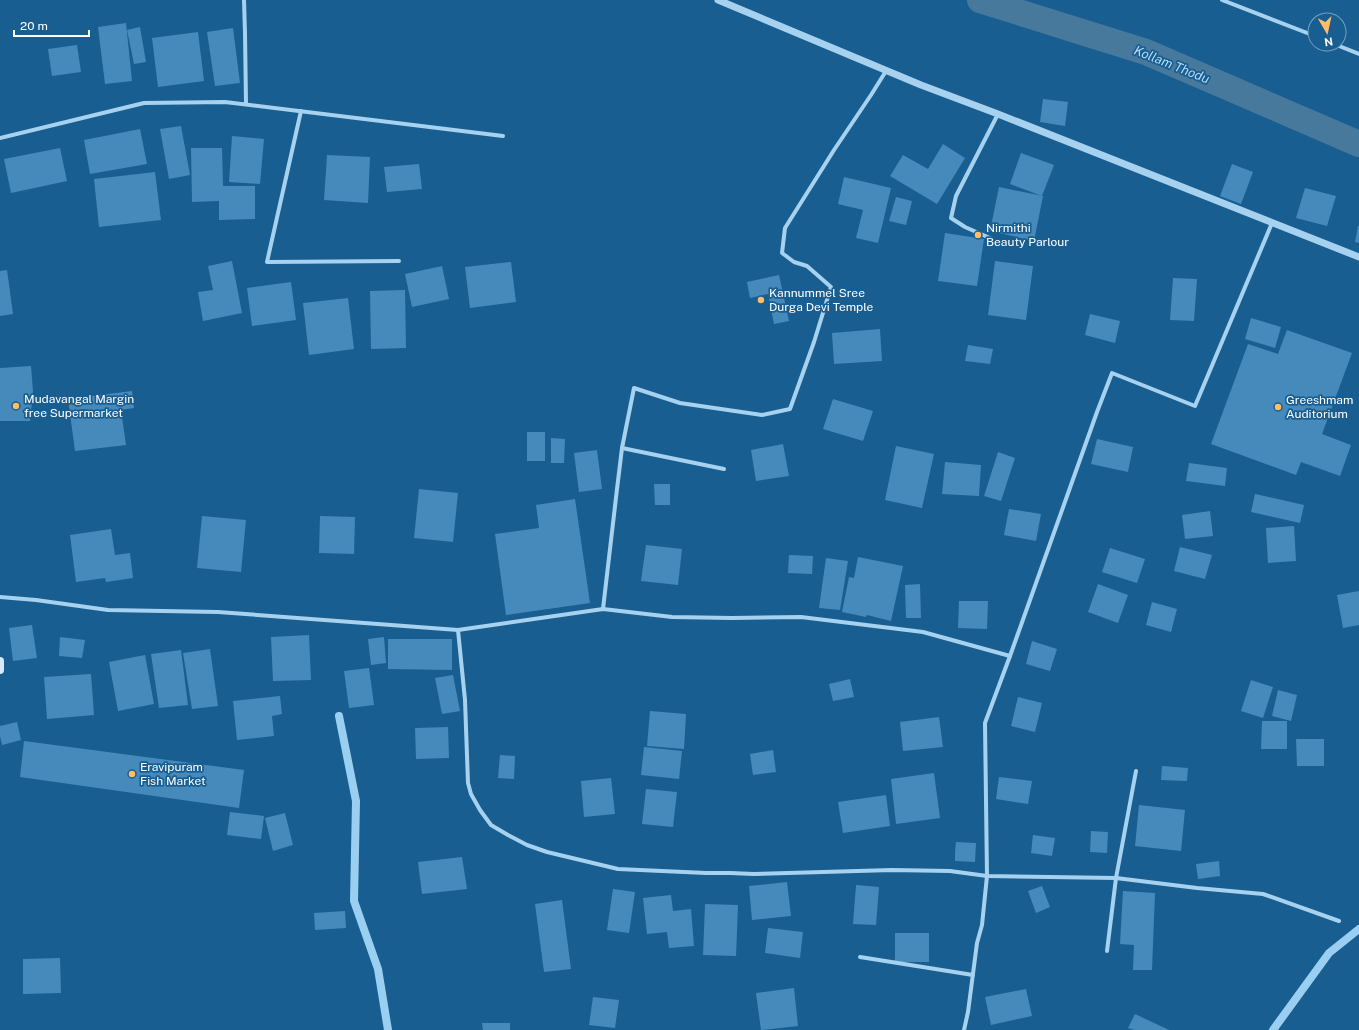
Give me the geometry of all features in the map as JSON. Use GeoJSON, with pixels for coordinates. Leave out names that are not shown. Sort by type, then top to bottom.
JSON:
{"type":"FeatureCollection","features":[{"type":"Feature","properties":{"kind":"main road"},"geometry":{"type":"LineString","coordinates":[[0,661],[0,670]]}},
{"type":"Feature","properties":{"kind":"street"},"geometry":{"type":"LineString","coordinates":[[244,0],[246,104]]}},
{"type":"Feature","properties":{"kind":"street"},"geometry":{"type":"LineString","coordinates":[[718,0],[921,85],[1359,256]]}},
{"type":"Feature","properties":{"kind":"street"},"geometry":{"type":"LineString","coordinates":[[1224,0],[1307,33]]}},
{"type":"Feature","properties":{"kind":"street"},"geometry":{"type":"LineString","coordinates":[[1347,49],[1359,54]]}},
{"type":"Feature","properties":{"kind":"street"},"geometry":{"type":"LineString","coordinates":[[603,608],[622,448],[634,388],[680,403],[762,414],[790,409],[814,342],[831,287],[807,266],[794,262],[782,253],[785,228],[834,150],[872,95],[886,71]]}},
{"type":"Feature","properties":{"kind":"street"},"geometry":{"type":"LineString","coordinates":[[0,138],[144,103],[225,102],[503,136]]}},
{"type":"Feature","properties":{"kind":"street"},"geometry":{"type":"LineString","coordinates":[[301,111],[267,262],[399,261]]}},
{"type":"Feature","properties":{"kind":"street"},"geometry":{"type":"LineString","coordinates":[[992,239],[965,227],[951,218],[956,196],[998,114]]}},
{"type":"Feature","properties":{"kind":"street"},"geometry":{"type":"LineString","coordinates":[[964,1030],[968,1012],[977,943],[983,918],[987,876],[985,723],[1097,412],[1112,374],[1195,406],[1272,222]]}},
{"type":"Feature","properties":{"kind":"street"},"geometry":{"type":"LineString","coordinates":[[622,448],[724,469]]}},
{"type":"Feature","properties":{"kind":"street"},"geometry":{"type":"LineString","coordinates":[[0,598],[36,600],[108,610],[218,612],[458,630],[603,608],[672,617],[800,617],[923,632],[1010,656]]}},
{"type":"Feature","properties":{"kind":"street"},"geometry":{"type":"LineString","coordinates":[[458,630],[465,700],[468,783],[471,794],[491,825],[527,845],[547,852],[618,869],[754,874],[877,870],[943,871],[987,876],[1116,878],[1263,894],[1339,921]]}},
{"type":"Feature","properties":{"kind":"street"},"geometry":{"type":"LineString","coordinates":[[1107,951],[1116,878],[1136,771]]}},
{"type":"Feature","properties":{"kind":"street"},"geometry":{"type":"LineString","coordinates":[[860,957],[973,975]]}},
{"type":"Feature","properties":{"kind":"building"},"geometry":{"type":"Polygon","coordinates":[[[126,23],[132,81],[105,84],[98,27],[126,23]]]}},
{"type":"Feature","properties":{"kind":"building"},"geometry":{"type":"Polygon","coordinates":[[[140,27],[146,62],[134,64],[127,30],[140,27]]]}},
{"type":"Feature","properties":{"kind":"building"},"geometry":{"type":"Polygon","coordinates":[[[233,28],[240,83],[215,86],[207,32],[233,28]]]}},
{"type":"Feature","properties":{"kind":"building"},"geometry":{"type":"Polygon","coordinates":[[[198,32],[204,81],[158,87],[152,38],[198,32]]]}},
{"type":"Feature","properties":{"kind":"building"},"geometry":{"type":"Polygon","coordinates":[[[77,45],[81,72],[52,76],[48,49],[77,45]]]}},
{"type":"Feature","properties":{"kind":"building"},"geometry":{"type":"Polygon","coordinates":[[[1043,99],[1068,102],[1065,126],[1040,122],[1043,99]]]}},
{"type":"Feature","properties":{"kind":"building"},"geometry":{"type":"Polygon","coordinates":[[[181,126],[190,175],[169,179],[160,129],[181,126]]]}},
{"type":"Feature","properties":{"kind":"building"},"geometry":{"type":"Polygon","coordinates":[[[140,129],[147,164],[90,174],[84,140],[140,129]]]}},
{"type":"Feature","properties":{"kind":"building"},"geometry":{"type":"Polygon","coordinates":[[[232,136],[264,139],[260,184],[229,182],[232,136]]]}},
{"type":"Feature","properties":{"kind":"building"},"geometry":{"type":"Polygon","coordinates":[[[943,144],[965,158],[937,204],[890,176],[903,155],[928,169],[943,144]]]}},
{"type":"Feature","properties":{"kind":"building"},"geometry":{"type":"Polygon","coordinates":[[[60,148],[67,181],[11,193],[4,159],[60,148]]]}},
{"type":"Feature","properties":{"kind":"building"},"geometry":{"type":"Polygon","coordinates":[[[191,148],[222,148],[223,186],[255,186],[255,219],[219,220],[219,201],[192,202],[191,148]]]}},
{"type":"Feature","properties":{"kind":"building"},"geometry":{"type":"Polygon","coordinates":[[[1021,153],[1054,165],[1042,196],[1010,184],[1021,153]]]}},
{"type":"Feature","properties":{"kind":"building"},"geometry":{"type":"Polygon","coordinates":[[[327,155],[370,157],[368,203],[324,200],[327,155]]]}},
{"type":"Feature","properties":{"kind":"building"},"geometry":{"type":"Polygon","coordinates":[[[419,164],[422,189],[387,192],[384,167],[419,164]]]}},
{"type":"Feature","properties":{"kind":"building"},"geometry":{"type":"Polygon","coordinates":[[[1232,164],[1253,172],[1241,204],[1220,196],[1232,164]]]}},
{"type":"Feature","properties":{"kind":"building"},"geometry":{"type":"Polygon","coordinates":[[[155,172],[161,220],[99,227],[94,179],[155,172]]]}},
{"type":"Feature","properties":{"kind":"building"},"geometry":{"type":"Polygon","coordinates":[[[844,177],[891,188],[878,243],[856,238],[863,210],[838,204],[844,177]]]}},
{"type":"Feature","properties":{"kind":"building"},"geometry":{"type":"Polygon","coordinates":[[[999,187],[1043,196],[1034,241],[990,231],[999,187]]]}},
{"type":"Feature","properties":{"kind":"building"},"geometry":{"type":"Polygon","coordinates":[[[1305,188],[1336,196],[1327,226],[1296,218],[1305,188]]]}},
{"type":"Feature","properties":{"kind":"building"},"geometry":{"type":"Polygon","coordinates":[[[896,197],[912,201],[906,225],[889,221],[896,197]]]}},
{"type":"Feature","properties":{"kind":"building"},"geometry":{"type":"Polygon","coordinates":[[[1359,226],[1359,243],[1355,242],[1359,226]]]}},
{"type":"Feature","properties":{"kind":"building"},"geometry":{"type":"Polygon","coordinates":[[[945,233],[984,239],[977,286],[938,281],[945,233]]]}},
{"type":"Feature","properties":{"kind":"building"},"geometry":{"type":"Polygon","coordinates":[[[232,261],[242,313],[203,321],[198,292],[213,290],[208,266],[232,261]]]}},
{"type":"Feature","properties":{"kind":"building"},"geometry":{"type":"Polygon","coordinates":[[[995,261],[1033,266],[1026,320],[988,315],[995,261]]]}},
{"type":"Feature","properties":{"kind":"building"},"geometry":{"type":"Polygon","coordinates":[[[511,262],[516,302],[470,308],[465,267],[511,262]]]}},
{"type":"Feature","properties":{"kind":"building"},"geometry":{"type":"Polygon","coordinates":[[[442,266],[449,299],[412,307],[405,274],[442,266]]]}},
{"type":"Feature","properties":{"kind":"building"},"geometry":{"type":"Polygon","coordinates":[[[7,270],[13,314],[0,316],[0,271],[7,270]]]}},
{"type":"Feature","properties":{"kind":"building"},"geometry":{"type":"Polygon","coordinates":[[[779,275],[789,321],[774,324],[768,294],[750,298],[747,282],[779,275]]]}},
{"type":"Feature","properties":{"kind":"building"},"geometry":{"type":"Polygon","coordinates":[[[1173,278],[1197,279],[1194,321],[1170,320],[1173,278]]]}},
{"type":"Feature","properties":{"kind":"building"},"geometry":{"type":"Polygon","coordinates":[[[291,282],[296,320],[252,326],[247,288],[291,282]]]}},
{"type":"Feature","properties":{"kind":"building"},"geometry":{"type":"Polygon","coordinates":[[[405,290],[406,348],[371,349],[370,291],[405,290]]]}},
{"type":"Feature","properties":{"kind":"building"},"geometry":{"type":"Polygon","coordinates":[[[348,298],[354,349],[309,355],[303,303],[348,298]]]}},
{"type":"Feature","properties":{"kind":"building"},"geometry":{"type":"Polygon","coordinates":[[[1090,314],[1120,321],[1115,343],[1085,335],[1090,314]]]}},
{"type":"Feature","properties":{"kind":"building"},"geometry":{"type":"Polygon","coordinates":[[[1251,318],[1281,327],[1275,348],[1245,339],[1251,318]]]}},
{"type":"Feature","properties":{"kind":"building"},"geometry":{"type":"Polygon","coordinates":[[[880,329],[882,361],[834,364],[832,333],[880,329]]]}},
{"type":"Feature","properties":{"kind":"building","name":"Greeshmam Auditorium"},"geometry":{"type":"Polygon","coordinates":[[[1287,330],[1352,353],[1322,434],[1351,445],[1340,476],[1301,462],[1296,475],[1211,444],[1248,344],[1278,354],[1287,330]]]}},
{"type":"Feature","properties":{"kind":"building"},"geometry":{"type":"Polygon","coordinates":[[[968,345],[993,349],[990,364],[965,361],[968,345]]]}},
{"type":"Feature","properties":{"kind":"building","name":"Mudavangal Margin free Supermarket"},"geometry":{"type":"Polygon","coordinates":[[[31,366],[33,391],[30,421],[0,421],[0,368],[31,366]]]}},
{"type":"Feature","properties":{"kind":"building"},"geometry":{"type":"Polygon","coordinates":[[[132,391],[134,408],[121,410],[126,445],[75,451],[68,399],[132,391]]]}},
{"type":"Feature","properties":{"kind":"building"},"geometry":{"type":"Polygon","coordinates":[[[833,399],[873,411],[863,441],[823,429],[833,399]]]}},
{"type":"Feature","properties":{"kind":"building"},"geometry":{"type":"Polygon","coordinates":[[[527,432],[545,432],[545,461],[527,461],[527,432]]]}},
{"type":"Feature","properties":{"kind":"building"},"geometry":{"type":"Polygon","coordinates":[[[551,438],[565,439],[564,463],[551,463],[551,438]]]}},
{"type":"Feature","properties":{"kind":"building"},"geometry":{"type":"Polygon","coordinates":[[[1097,439],[1133,447],[1128,472],[1091,464],[1097,439]]]}},
{"type":"Feature","properties":{"kind":"building"},"geometry":{"type":"Polygon","coordinates":[[[783,444],[789,476],[756,481],[751,450],[783,444]]]}},
{"type":"Feature","properties":{"kind":"building"},"geometry":{"type":"Polygon","coordinates":[[[896,446],[934,454],[922,508],[885,500],[896,446]]]}},
{"type":"Feature","properties":{"kind":"building"},"geometry":{"type":"Polygon","coordinates":[[[597,450],[602,489],[579,492],[574,453],[597,450]]]}},
{"type":"Feature","properties":{"kind":"building"},"geometry":{"type":"Polygon","coordinates":[[[998,452],[1015,458],[1001,501],[984,496],[998,452]]]}},
{"type":"Feature","properties":{"kind":"building"},"geometry":{"type":"Polygon","coordinates":[[[945,462],[981,465],[979,496],[942,494],[945,462]]]}},
{"type":"Feature","properties":{"kind":"building"},"geometry":{"type":"Polygon","coordinates":[[[1189,463],[1227,468],[1225,486],[1186,481],[1189,463]]]}},
{"type":"Feature","properties":{"kind":"building"},"geometry":{"type":"Polygon","coordinates":[[[654,484],[670,484],[670,505],[655,505],[654,484]]]}},
{"type":"Feature","properties":{"kind":"building"},"geometry":{"type":"Polygon","coordinates":[[[419,489],[458,493],[453,542],[414,538],[419,489]]]}},
{"type":"Feature","properties":{"kind":"building"},"geometry":{"type":"Polygon","coordinates":[[[1255,494],[1304,505],[1300,523],[1251,512],[1255,494]]]}},
{"type":"Feature","properties":{"kind":"building"},"geometry":{"type":"Polygon","coordinates":[[[575,499],[590,603],[506,615],[495,534],[539,528],[536,505],[575,499]]]}},
{"type":"Feature","properties":{"kind":"building"},"geometry":{"type":"Polygon","coordinates":[[[1009,509],[1041,514],[1036,541],[1004,535],[1009,509]]]}},
{"type":"Feature","properties":{"kind":"building"},"geometry":{"type":"Polygon","coordinates":[[[1210,511],[1213,536],[1185,539],[1182,515],[1210,511]]]}},
{"type":"Feature","properties":{"kind":"building"},"geometry":{"type":"Polygon","coordinates":[[[202,516],[246,520],[241,572],[197,568],[202,516]]]}},
{"type":"Feature","properties":{"kind":"building"},"geometry":{"type":"Polygon","coordinates":[[[320,516],[355,517],[354,554],[319,553],[320,516]]]}},
{"type":"Feature","properties":{"kind":"building"},"geometry":{"type":"Polygon","coordinates":[[[1294,526],[1296,561],[1268,563],[1266,528],[1294,526]]]}},
{"type":"Feature","properties":{"kind":"building"},"geometry":{"type":"Polygon","coordinates":[[[111,529],[115,555],[130,553],[133,578],[106,582],[105,578],[76,582],[70,535],[111,529]]]}},
{"type":"Feature","properties":{"kind":"building"},"geometry":{"type":"Polygon","coordinates":[[[646,545],[682,549],[678,585],[641,581],[646,545]]]}},
{"type":"Feature","properties":{"kind":"building"},"geometry":{"type":"Polygon","coordinates":[[[1180,547],[1212,555],[1205,579],[1174,571],[1180,547]]]}},
{"type":"Feature","properties":{"kind":"building"},"geometry":{"type":"Polygon","coordinates":[[[1110,548],[1145,559],[1137,583],[1102,572],[1110,548]]]}},
{"type":"Feature","properties":{"kind":"building"},"geometry":{"type":"Polygon","coordinates":[[[789,555],[813,556],[812,574],[788,573],[789,555]]]}},
{"type":"Feature","properties":{"kind":"building"},"geometry":{"type":"Polygon","coordinates":[[[858,557],[903,566],[891,621],[867,615],[866,617],[842,612],[849,577],[854,578],[858,557]]]}},
{"type":"Feature","properties":{"kind":"building"},"geometry":{"type":"Polygon","coordinates":[[[826,558],[848,561],[840,610],[819,608],[826,558]]]}},
{"type":"Feature","properties":{"kind":"building"},"geometry":{"type":"Polygon","coordinates":[[[920,584],[921,618],[906,618],[905,585],[920,584]]]}},
{"type":"Feature","properties":{"kind":"building"},"geometry":{"type":"Polygon","coordinates":[[[1098,584],[1128,595],[1118,623],[1088,612],[1098,584]]]}},
{"type":"Feature","properties":{"kind":"building"},"geometry":{"type":"Polygon","coordinates":[[[1359,591],[1359,625],[1343,628],[1337,595],[1359,591]]]}},
{"type":"Feature","properties":{"kind":"building"},"geometry":{"type":"Polygon","coordinates":[[[959,601],[988,601],[987,629],[958,628],[959,601]]]}},
{"type":"Feature","properties":{"kind":"building"},"geometry":{"type":"Polygon","coordinates":[[[1152,602],[1177,609],[1171,632],[1146,625],[1152,602]]]}},
{"type":"Feature","properties":{"kind":"building"},"geometry":{"type":"Polygon","coordinates":[[[32,625],[37,658],[13,661],[9,628],[32,625]]]}},
{"type":"Feature","properties":{"kind":"building"},"geometry":{"type":"Polygon","coordinates":[[[309,635],[311,680],[273,681],[271,637],[309,635]]]}},
{"type":"Feature","properties":{"kind":"building"},"geometry":{"type":"Polygon","coordinates":[[[60,637],[85,640],[82,658],[59,656],[60,637]]]}},
{"type":"Feature","properties":{"kind":"building"},"geometry":{"type":"Polygon","coordinates":[[[384,637],[386,663],[371,665],[368,639],[384,637]]]}},
{"type":"Feature","properties":{"kind":"building"},"geometry":{"type":"Polygon","coordinates":[[[388,639],[452,639],[452,670],[388,669],[388,639]]]}},
{"type":"Feature","properties":{"kind":"building"},"geometry":{"type":"Polygon","coordinates":[[[1032,641],[1057,649],[1050,671],[1026,664],[1032,641]]]}},
{"type":"Feature","properties":{"kind":"building"},"geometry":{"type":"Polygon","coordinates":[[[210,649],[218,706],[192,709],[183,653],[210,649]]]}},
{"type":"Feature","properties":{"kind":"building"},"geometry":{"type":"Polygon","coordinates":[[[181,650],[188,705],[159,708],[151,654],[181,650]]]}},
{"type":"Feature","properties":{"kind":"building"},"geometry":{"type":"Polygon","coordinates":[[[145,655],[154,704],[118,711],[109,662],[145,655]]]}},
{"type":"Feature","properties":{"kind":"building"},"geometry":{"type":"Polygon","coordinates":[[[369,668],[374,705],[349,708],[344,671],[369,668]]]}},
{"type":"Feature","properties":{"kind":"building"},"geometry":{"type":"Polygon","coordinates":[[[91,674],[94,715],[47,719],[44,677],[91,674]]]}},
{"type":"Feature","properties":{"kind":"building"},"geometry":{"type":"Polygon","coordinates":[[[453,675],[460,711],[442,714],[435,678],[453,675]]]}},
{"type":"Feature","properties":{"kind":"building"},"geometry":{"type":"Polygon","coordinates":[[[850,679],[854,697],[833,701],[829,684],[850,679]]]}},
{"type":"Feature","properties":{"kind":"building"},"geometry":{"type":"Polygon","coordinates":[[[1251,680],[1273,687],[1263,718],[1241,711],[1251,680]]]}},
{"type":"Feature","properties":{"kind":"building"},"geometry":{"type":"Polygon","coordinates":[[[1278,690],[1297,695],[1291,721],[1272,716],[1278,690]]]}},
{"type":"Feature","properties":{"kind":"building"},"geometry":{"type":"Polygon","coordinates":[[[280,696],[282,714],[272,716],[274,736],[237,740],[233,701],[280,696]]]}},
{"type":"Feature","properties":{"kind":"building"},"geometry":{"type":"Polygon","coordinates":[[[1018,697],[1042,703],[1035,732],[1011,726],[1018,697]]]}},
{"type":"Feature","properties":{"kind":"building"},"geometry":{"type":"Polygon","coordinates":[[[650,711],[686,714],[684,749],[647,746],[650,711]]]}},
{"type":"Feature","properties":{"kind":"building"},"geometry":{"type":"Polygon","coordinates":[[[939,717],[943,747],[903,751],[900,722],[939,717]]]}},
{"type":"Feature","properties":{"kind":"building"},"geometry":{"type":"Polygon","coordinates":[[[1262,721],[1287,721],[1287,749],[1261,749],[1262,721]]]}},
{"type":"Feature","properties":{"kind":"building"},"geometry":{"type":"Polygon","coordinates":[[[17,722],[21,740],[2,745],[0,726],[17,722]]]}},
{"type":"Feature","properties":{"kind":"building"},"geometry":{"type":"Polygon","coordinates":[[[448,727],[449,758],[416,759],[415,728],[448,727]]]}},
{"type":"Feature","properties":{"kind":"building"},"geometry":{"type":"Polygon","coordinates":[[[1296,739],[1324,739],[1324,766],[1297,766],[1296,739]]]}},
{"type":"Feature","properties":{"kind":"building","name":"Eravipuram Fish Market"},"geometry":{"type":"Polygon","coordinates":[[[24,741],[244,770],[239,808],[20,777],[24,741]]]}},
{"type":"Feature","properties":{"kind":"building"},"geometry":{"type":"Polygon","coordinates":[[[644,747],[682,751],[679,779],[641,775],[644,747]]]}},
{"type":"Feature","properties":{"kind":"building"},"geometry":{"type":"Polygon","coordinates":[[[773,750],[776,772],[753,775],[750,754],[773,750]]]}},
{"type":"Feature","properties":{"kind":"building"},"geometry":{"type":"Polygon","coordinates":[[[500,755],[515,756],[514,779],[498,778],[500,755]]]}},
{"type":"Feature","properties":{"kind":"building"},"geometry":{"type":"Polygon","coordinates":[[[1162,766],[1188,768],[1187,781],[1161,780],[1162,766]]]}},
{"type":"Feature","properties":{"kind":"building"},"geometry":{"type":"Polygon","coordinates":[[[934,773],[940,818],[896,824],[891,779],[934,773]]]}},
{"type":"Feature","properties":{"kind":"building"},"geometry":{"type":"Polygon","coordinates":[[[999,777],[1032,781],[1028,804],[996,799],[999,777]]]}},
{"type":"Feature","properties":{"kind":"building"},"geometry":{"type":"Polygon","coordinates":[[[611,778],[615,814],[584,817],[581,781],[611,778]]]}},
{"type":"Feature","properties":{"kind":"building"},"geometry":{"type":"Polygon","coordinates":[[[646,789],[677,792],[673,827],[642,824],[646,789]]]}},
{"type":"Feature","properties":{"kind":"building"},"geometry":{"type":"Polygon","coordinates":[[[886,795],[890,826],[843,833],[838,802],[886,795]]]}},
{"type":"Feature","properties":{"kind":"building"},"geometry":{"type":"Polygon","coordinates":[[[1139,805],[1185,810],[1181,851],[1135,846],[1139,805]]]}},
{"type":"Feature","properties":{"kind":"building"},"geometry":{"type":"Polygon","coordinates":[[[230,812],[264,816],[261,839],[227,835],[230,812]]]}},
{"type":"Feature","properties":{"kind":"building"},"geometry":{"type":"Polygon","coordinates":[[[285,813],[293,845],[273,851],[265,818],[285,813]]]}},
{"type":"Feature","properties":{"kind":"building"},"geometry":{"type":"Polygon","coordinates":[[[1091,831],[1108,832],[1107,853],[1090,852],[1091,831]]]}},
{"type":"Feature","properties":{"kind":"building"},"geometry":{"type":"Polygon","coordinates":[[[1033,835],[1055,838],[1052,856],[1031,853],[1033,835]]]}},
{"type":"Feature","properties":{"kind":"building"},"geometry":{"type":"Polygon","coordinates":[[[956,842],[976,843],[975,862],[955,861],[956,842]]]}},
{"type":"Feature","properties":{"kind":"building"},"geometry":{"type":"Polygon","coordinates":[[[462,857],[467,889],[422,894],[418,862],[462,857]]]}},
{"type":"Feature","properties":{"kind":"building"},"geometry":{"type":"Polygon","coordinates":[[[1219,861],[1220,876],[1198,879],[1196,864],[1219,861]]]}},
{"type":"Feature","properties":{"kind":"building"},"geometry":{"type":"Polygon","coordinates":[[[787,882],[791,916],[752,920],[749,886],[787,882]]]}},
{"type":"Feature","properties":{"kind":"building"},"geometry":{"type":"Polygon","coordinates":[[[856,885],[879,887],[876,925],[853,924],[856,885]]]}},
{"type":"Feature","properties":{"kind":"building"},"geometry":{"type":"Polygon","coordinates":[[[1042,886],[1050,907],[1036,913],[1028,891],[1042,886]]]}},
{"type":"Feature","properties":{"kind":"building"},"geometry":{"type":"Polygon","coordinates":[[[613,889],[635,892],[629,933],[607,930],[613,889]]]}},
{"type":"Feature","properties":{"kind":"building"},"geometry":{"type":"Polygon","coordinates":[[[1123,891],[1155,893],[1152,970],[1133,970],[1134,945],[1120,944],[1123,891]]]}},
{"type":"Feature","properties":{"kind":"building"},"geometry":{"type":"Polygon","coordinates":[[[671,895],[673,911],[691,909],[694,946],[669,948],[667,932],[647,934],[643,898],[671,895]]]}},
{"type":"Feature","properties":{"kind":"building"},"geometry":{"type":"Polygon","coordinates":[[[562,900],[571,969],[544,972],[535,904],[562,900]]]}},
{"type":"Feature","properties":{"kind":"building"},"geometry":{"type":"Polygon","coordinates":[[[705,904],[738,905],[736,956],[703,955],[705,904]]]}},
{"type":"Feature","properties":{"kind":"building"},"geometry":{"type":"Polygon","coordinates":[[[345,911],[346,928],[315,930],[314,913],[345,911]]]}},
{"type":"Feature","properties":{"kind":"building"},"geometry":{"type":"Polygon","coordinates":[[[768,928],[803,932],[800,958],[765,953],[768,928]]]}},
{"type":"Feature","properties":{"kind":"building"},"geometry":{"type":"Polygon","coordinates":[[[895,933],[929,933],[929,962],[895,962],[895,933]]]}},
{"type":"Feature","properties":{"kind":"building"},"geometry":{"type":"Polygon","coordinates":[[[60,958],[61,993],[23,994],[23,959],[60,958]]]}},
{"type":"Feature","properties":{"kind":"building"},"geometry":{"type":"Polygon","coordinates":[[[794,988],[798,1026],[761,1030],[756,993],[794,988]]]}},
{"type":"Feature","properties":{"kind":"building"},"geometry":{"type":"Polygon","coordinates":[[[1026,989],[1032,1016],[991,1025],[985,997],[1026,989]]]}},
{"type":"Feature","properties":{"kind":"building"},"geometry":{"type":"Polygon","coordinates":[[[593,997],[619,1000],[615,1028],[589,1025],[593,997]]]}},
{"type":"Feature","properties":{"kind":"building"},"geometry":{"type":"Polygon","coordinates":[[[1135,1014],[1169,1030],[1134,1030],[1128,1028],[1135,1014]]]}},
{"type":"Feature","properties":{"kind":"building"},"geometry":{"type":"Polygon","coordinates":[[[482,1023],[510,1023],[510,1030],[483,1030],[482,1023]]]}},
{"type":"Feature","properties":{"kind":"waterway","name":"Kollam Thodu"},"geometry":{"type":"LineString","coordinates":[[980,0],[1146,52],[1359,144]]}},
{"type":"Feature","properties":{"kind":"waterway"},"geometry":{"type":"LineString","coordinates":[[339,716],[356,801],[354,901],[378,969],[388,1030]]}},
{"type":"Feature","properties":{"kind":"waterway"},"geometry":{"type":"LineString","coordinates":[[1273,1030],[1329,953],[1359,929]]}},
{"type":"Feature","properties":{"kind":"place","name":"Nirmithi Beauty Parlour"},"geometry":{"type":"Point","coordinates":[978,235]}},
{"type":"Feature","properties":{"kind":"place","name":"Kannummel Sree Durga Devi Temple"},"geometry":{"type":"Point","coordinates":[761,300]}},
{"type":"Feature","properties":{"kind":"place","name":"Mudavangal Margin free Supermarket"},"geometry":{"type":"Point","coordinates":[16,406]}},
{"type":"Feature","properties":{"kind":"place","name":"Greeshmam Auditorium"},"geometry":{"type":"Point","coordinates":[1278,407]}},
{"type":"Feature","properties":{"kind":"place","name":"Eravipuram Fish Market"},"geometry":{"type":"Point","coordinates":[132,774]}}]}
